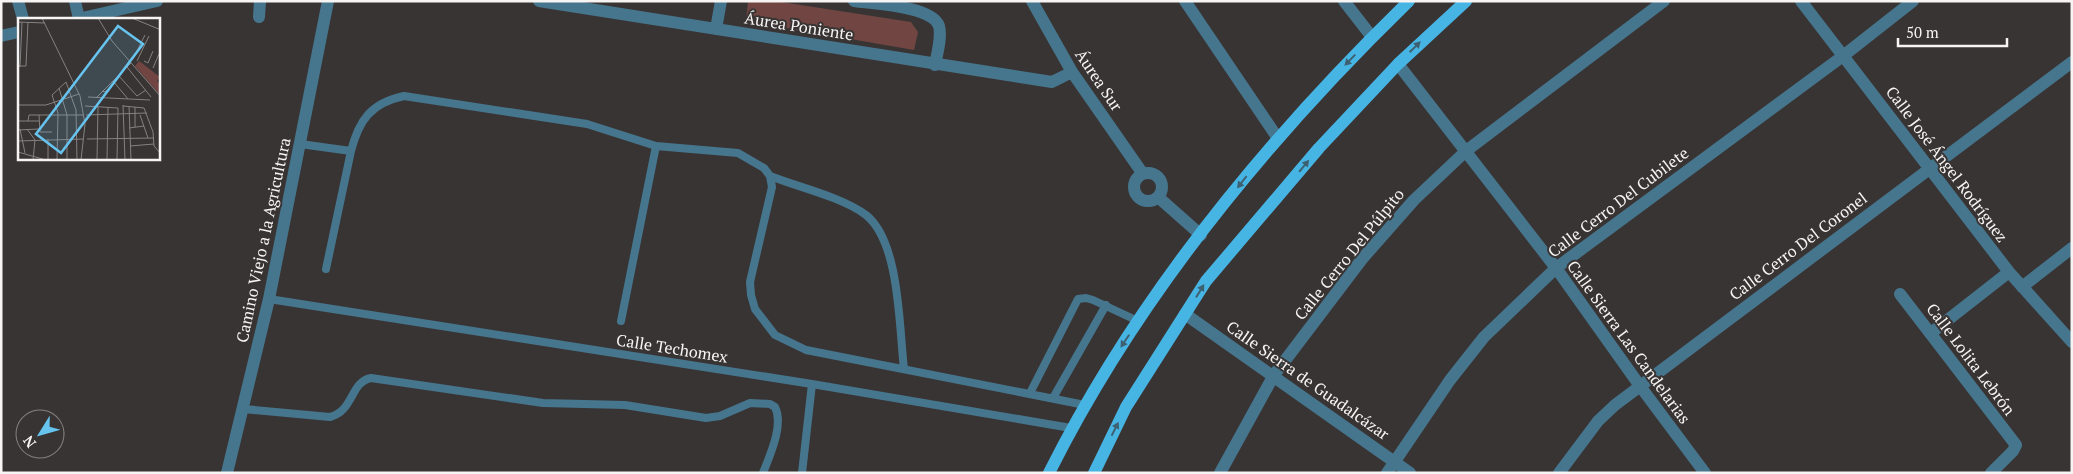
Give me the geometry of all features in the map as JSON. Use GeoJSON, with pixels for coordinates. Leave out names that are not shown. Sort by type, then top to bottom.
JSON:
{"type":"FeatureCollection","features":[{"type":"Feature","properties":{"kind":"main road"},"geometry":{"type":"LineString","coordinates":[[1049,473],[1085,404],[1138,322],[1201,236],[1277,137],[1409,1]]}},
{"type":"Feature","properties":{"kind":"main road"},"geometry":{"type":"LineString","coordinates":[[1094,473],[1126,407],[1206,281],[1318,148],[1398,64],[1466,1]]}},
{"type":"Feature","properties":{"kind":"street"},"geometry":{"type":"LineString","coordinates":[[18,1],[22,18]]}},
{"type":"Feature","properties":{"kind":"street"},"geometry":{"type":"LineString","coordinates":[[75,1],[79,18]]}},
{"type":"Feature","properties":{"kind":"street"},"geometry":{"type":"LineString","coordinates":[[83,18],[157,1]]}},
{"type":"Feature","properties":{"kind":"street"},"geometry":{"type":"LineString","coordinates":[[258,17],[260,1]]}},
{"type":"Feature","properties":{"kind":"street","name":"Áurea Poniente"},"geometry":{"type":"LineString","coordinates":[[539,1],[603,7],[716,29],[1052,82],[1072,72]]}},
{"type":"Feature","properties":{"kind":"street"},"geometry":{"type":"LineString","coordinates":[[716,29],[721,1]]}},
{"type":"Feature","properties":{"kind":"street","name":"Áurea Poniente"},"geometry":{"type":"LineString","coordinates":[[854,1],[925,12],[936,20],[940,29],[935,65]]}},
{"type":"Feature","properties":{"kind":"street","name":"Áurea Sur"},"geometry":{"type":"LineString","coordinates":[[1032,1],[1072,72],[1143,174],[1152,174],[1160,179],[1162,188],[1158,197]]}},
{"type":"Feature","properties":{"kind":"street"},"geometry":{"type":"LineString","coordinates":[[1185,1],[1277,137]]}},
{"type":"Feature","properties":{"kind":"street"},"geometry":{"type":"LineString","coordinates":[[1344,1],[1372,37]]}},
{"type":"Feature","properties":{"kind":"street","name":"Calle Cerro Del Púlpito"},"geometry":{"type":"LineString","coordinates":[[1220,473],[1274,375],[1362,259],[1414,200],[1466,151],[1664,1]]}},
{"type":"Feature","properties":{"kind":"street","name":"Calle José Ángel Rodríguez"},"geometry":{"type":"LineString","coordinates":[[1801,1],[2009,272],[2072,342]]}},
{"type":"Feature","properties":{"kind":"street","name":"Calle Cerro Del Cubilete"},"geometry":{"type":"LineString","coordinates":[[1387,473],[1450,380],[1484,337],[1556,268],[1843,56],[1913,1]]}},
{"type":"Feature","properties":{"kind":"street","name":"Camino Viejo a la Agricultura"},"geometry":{"type":"LineString","coordinates":[[227,473],[244,409],[269,299],[326,7]]}},
{"type":"Feature","properties":{"kind":"street"},"geometry":{"type":"LineString","coordinates":[[1,36],[18,32]]}},
{"type":"Feature","properties":{"kind":"street","name":"Calle Cerro Del Coronel"},"geometry":{"type":"LineString","coordinates":[[1559,473],[1598,421],[1640,386],[1929,167],[2072,62]]}},
{"type":"Feature","properties":{"kind":"street","name":"Calle Sierra Las Candelarias"},"geometry":{"type":"LineString","coordinates":[[1398,64],[1556,268],[1705,473]]}},
{"type":"Feature","properties":{"kind":"street"},"geometry":{"type":"LineString","coordinates":[[1143,174],[1134,184],[1138,197],[1146,201],[1158,197],[1201,236]]}},
{"type":"Feature","properties":{"kind":"street"},"geometry":{"type":"LineString","coordinates":[[2022,287],[2072,248]]}},
{"type":"Feature","properties":{"kind":"street"},"geometry":{"type":"LineString","coordinates":[[1931,333],[2009,272]]}},
{"type":"Feature","properties":{"kind":"street","name":"Calle Lolita Lebrón"},"geometry":{"type":"LineString","coordinates":[[1900,294],[2016,445],[2013,451],[1991,473]]}},
{"type":"Feature","properties":{"kind":"street","name":"Calle Sierra de Guadalcázar"},"geometry":{"type":"LineString","coordinates":[[1186,314],[1410,473]]}},
{"type":"Feature","properties":{"kind":"lane"},"geometry":{"type":"LineString","coordinates":[[326,269],[356,132],[364,118],[388,100],[404,96],[587,124],[656,146],[738,153],[755,161],[770,176],[848,205],[867,216],[885,240],[892,261],[904,368]]}},
{"type":"Feature","properties":{"kind":"lane"},"geometry":{"type":"LineString","coordinates":[[300,144],[351,152]]}},
{"type":"Feature","properties":{"kind":"lane"},"geometry":{"type":"LineString","coordinates":[[621,321],[656,146]]}},
{"type":"Feature","properties":{"kind":"lane"},"geometry":{"type":"LineString","coordinates":[[770,176],[772,187],[750,282],[755,310],[775,335],[806,350],[1085,404]]}},
{"type":"Feature","properties":{"kind":"lane"},"geometry":{"type":"LineString","coordinates":[[1030,393],[1078,299],[1086,298],[1106,305],[1138,322]]}},
{"type":"Feature","properties":{"kind":"lane","name":"Calle Techomex"},"geometry":{"type":"LineString","coordinates":[[269,299],[812,384],[1071,428]]}},
{"type":"Feature","properties":{"kind":"lane"},"geometry":{"type":"LineString","coordinates":[[1053,398],[1106,305]]}},
{"type":"Feature","properties":{"kind":"lane"},"geometry":{"type":"LineString","coordinates":[[244,409],[330,417],[339,415],[345,410],[359,384],[371,378],[543,403],[625,405],[706,418],[720,416],[744,405],[762,403],[775,407],[779,414],[763,473]]}},
{"type":"Feature","properties":{"kind":"lane"},"geometry":{"type":"LineString","coordinates":[[802,473],[812,384]]}},
{"type":"Feature","properties":{"kind":"shaded area"},"geometry":{"type":"Polygon","coordinates":[[[775,1],[911,22],[918,32],[914,50],[746,21],[748,2],[775,1]]]}}]}
